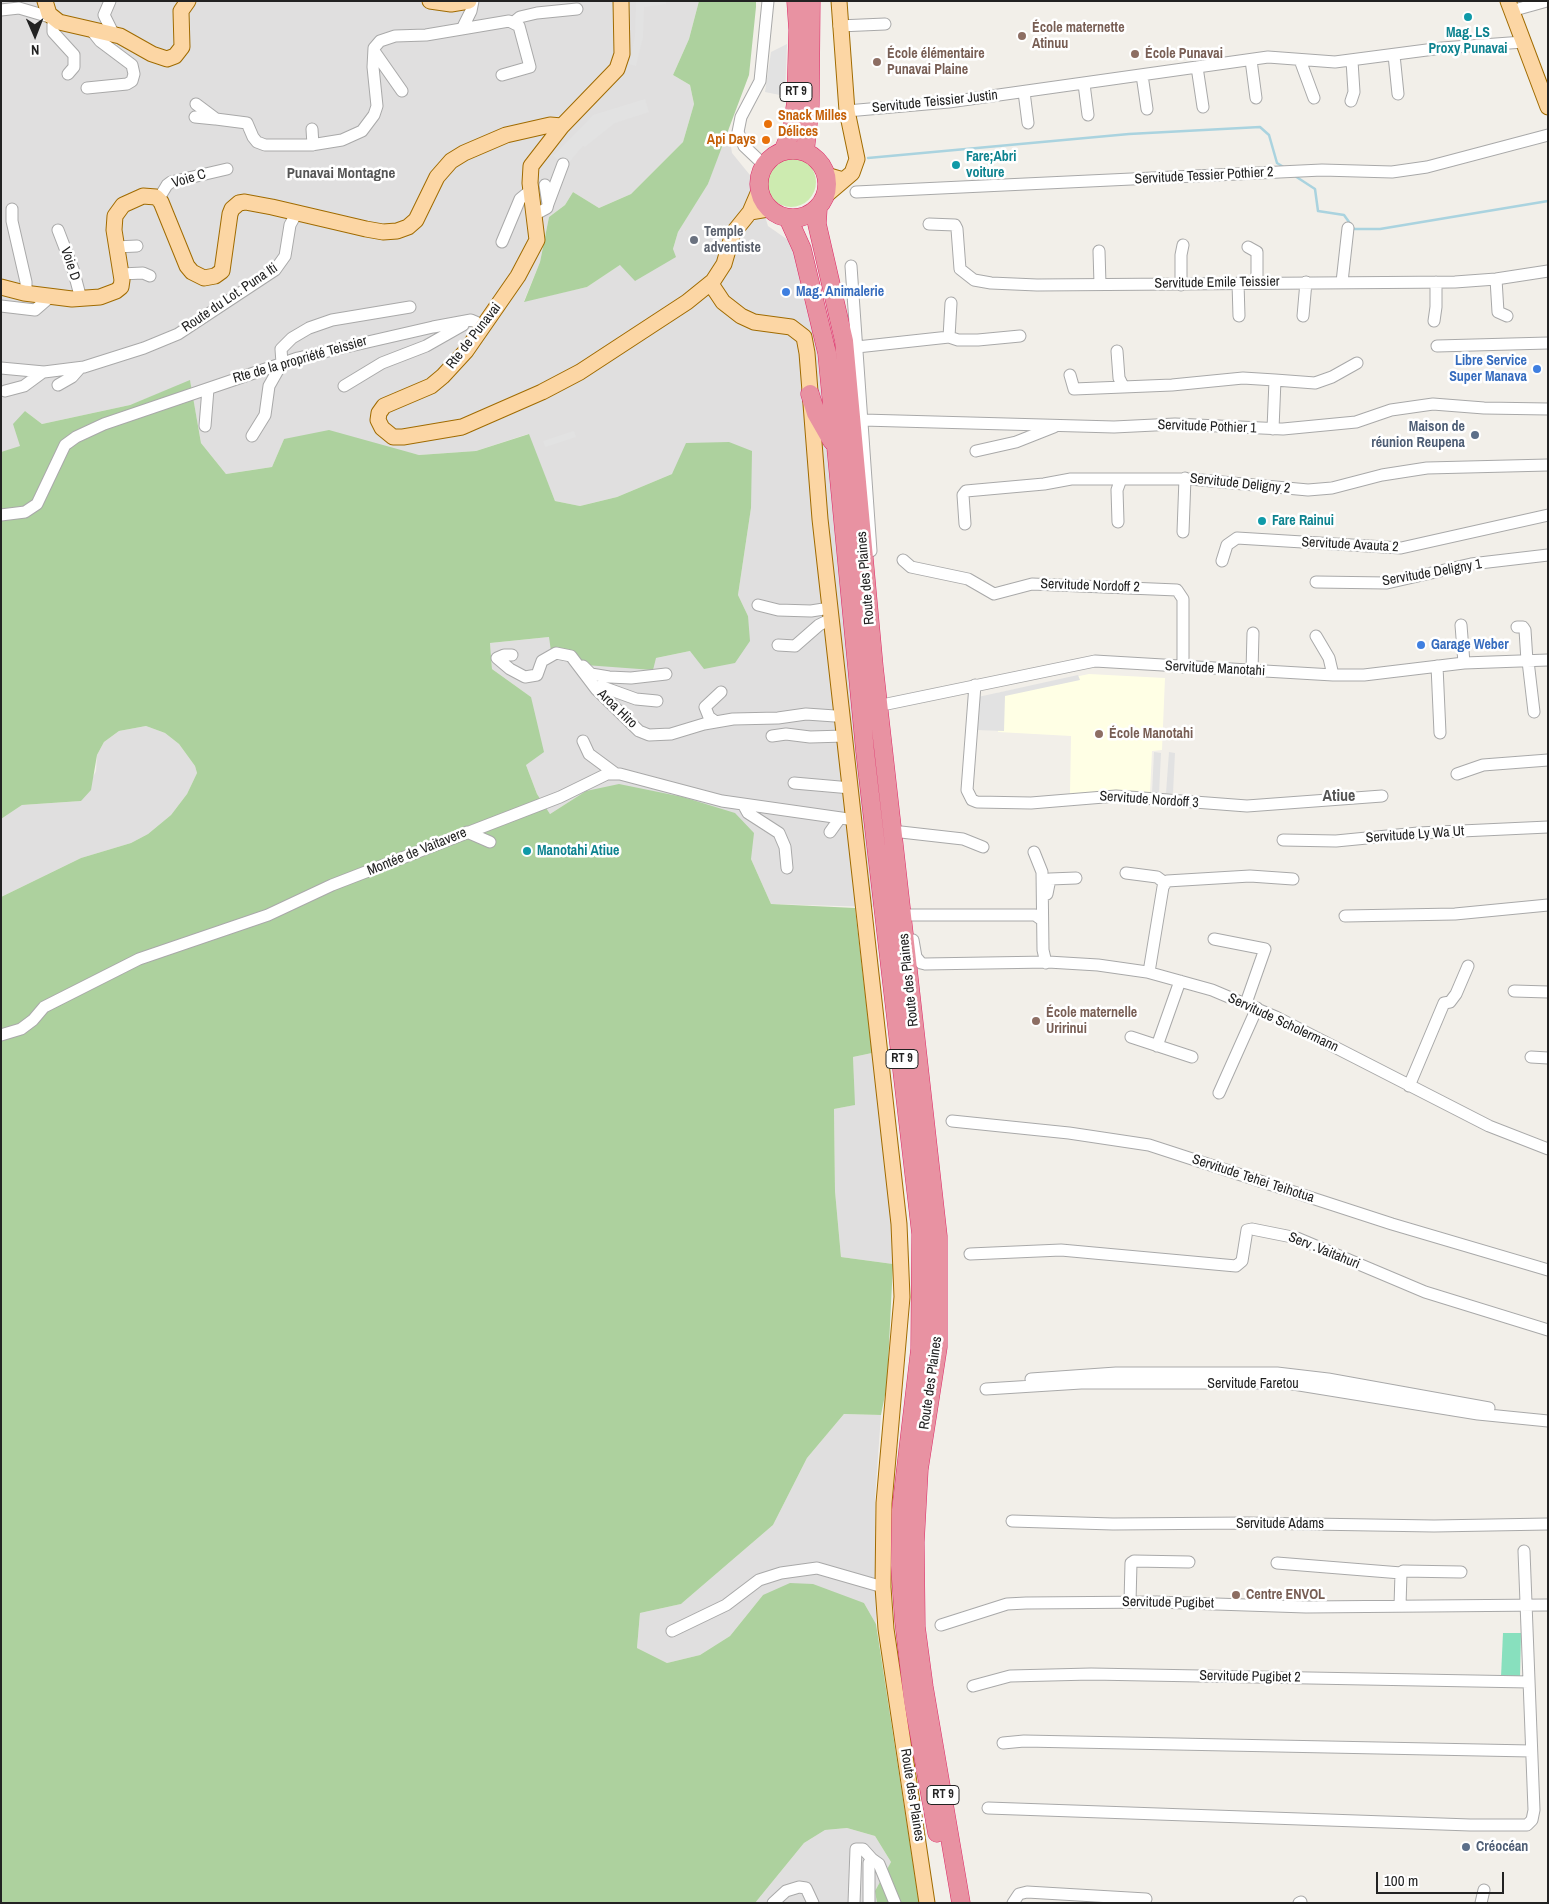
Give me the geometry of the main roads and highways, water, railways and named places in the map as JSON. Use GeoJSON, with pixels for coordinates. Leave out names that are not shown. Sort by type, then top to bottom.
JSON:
{"type":"FeatureCollection","features":[{"type":"Feature","properties":{"kind":"highway","name":"RT 9"},"geometry":{"type":"LineString","coordinates":[[783,151],[792,129],[796,102],[798,30],[796,1]]}},
{"type":"Feature","properties":{"kind":"highway","name":"RT 9"},"geometry":{"type":"LineString","coordinates":[[805,152],[810,96],[811,1]]}},
{"type":"Feature","properties":{"kind":"highway"},"geometry":{"type":"LineString","coordinates":[[821,202],[804,216],[788,218],[768,209],[759,191],[759,177],[764,165],[775,154],[794,150],[805,152],[818,161],[826,175]]}},
{"type":"Feature","properties":{"kind":"highway","name":"RT 9"},"geometry":{"type":"LineString","coordinates":[[821,202],[826,175]]}},
{"type":"Feature","properties":{"kind":"highway","name":"Route des Plaines"},"geometry":{"type":"LineString","coordinates":[[821,202],[817,224],[844,341],[874,666],[938,1236],[938,1348],[919,1469],[915,1542],[916,1626],[924,1687],[961,1903]]}},
{"type":"Feature","properties":{"kind":"highway","name":"Route des Plaines"},"geometry":{"type":"LineString","coordinates":[[788,218],[802,249],[825,343],[865,751],[921,1234],[920,1349],[901,1510],[900,1565],[913,1700],[949,1903]]}},
{"type":"Feature","properties":{"kind":"highway"},"geometry":{"type":"LineString","coordinates":[[810,394],[816,413],[836,448]]}},
{"type":"Feature","properties":{"kind":"main road"},"geometry":{"type":"LineString","coordinates":[[45,1],[53,18],[69,25],[120,36],[162,58],[171,58],[180,52],[182,47],[181,11],[188,1]]}},
{"type":"Feature","properties":{"kind":"main road"},"geometry":{"type":"LineString","coordinates":[[430,1],[452,4],[468,1]]}},
{"type":"Feature","properties":{"kind":"main road","name":"Rte de Punavai"},"geometry":{"type":"LineString","coordinates":[[621,1],[622,54],[617,69],[562,126],[531,166],[538,187],[534,215],[537,240],[518,276],[478,323],[459,360],[431,386],[384,406],[379,413],[378,420],[382,428],[393,437],[403,438],[426,432],[462,427],[513,405],[580,372],[711,284],[724,264],[733,233],[750,212],[759,191]]}},
{"type":"Feature","properties":{"kind":"main road"},"geometry":{"type":"LineString","coordinates":[[821,202],[843,180],[852,174],[856,160],[847,111],[839,26],[839,1]]}},
{"type":"Feature","properties":{"kind":"main road"},"geometry":{"type":"LineString","coordinates":[[1510,6],[1548,107]]}},
{"type":"Feature","properties":{"kind":"main road"},"geometry":{"type":"LineString","coordinates":[[1,287],[50,297],[81,299],[100,297],[116,291],[121,287],[122,274],[116,247],[114,222],[118,209],[143,196],[152,196],[158,200],[165,211],[187,266],[192,272],[204,278],[215,276],[222,271],[227,225],[232,209],[235,205],[245,202],[383,232],[397,231],[408,227],[416,220],[437,177],[457,157],[500,136],[550,125],[562,126]]}},
{"type":"Feature","properties":{"kind":"main road"},"geometry":{"type":"LineString","coordinates":[[826,175],[843,180]]}},
{"type":"Feature","properties":{"kind":"main road"},"geometry":{"type":"LineString","coordinates":[[750,212],[768,209]]}},
{"type":"Feature","properties":{"kind":"main road","name":"Route des Plaines"},"geometry":{"type":"LineString","coordinates":[[711,284],[723,302],[741,316],[754,322],[791,327],[804,337],[831,614],[851,788],[848,819],[902,1257],[900,1327],[884,1510],[883,1587],[886,1629],[927,1903]]}},
{"type":"Feature","properties":{"kind":"waterway"},"geometry":{"type":"LineString","coordinates":[[868,158],[1129,134],[1260,127],[1269,135],[1277,163],[1285,168]]}},
{"type":"Feature","properties":{"kind":"waterway"},"geometry":{"type":"LineString","coordinates":[[1295,176],[1315,189],[1318,211],[1344,215],[1354,229],[1380,229],[1548,201]]}},
{"type":"Feature","properties":{"kind":"place","name":"Mag. LS Proxy Punavai"},"geometry":{"type":"Point","coordinates":[1468,17]}},
{"type":"Feature","properties":{"kind":"place","name":"École maternette Atinuu"},"geometry":{"type":"Point","coordinates":[1022,36]}},
{"type":"Feature","properties":{"kind":"place","name":"École Punavai"},"geometry":{"type":"Point","coordinates":[1135,54]}},
{"type":"Feature","properties":{"kind":"place","name":"École élémentaire Punavai Plaine"},"geometry":{"type":"Point","coordinates":[877,62]}},
{"type":"Feature","properties":{"kind":"place","name":"Snack Milles Délices"},"geometry":{"type":"Point","coordinates":[768,124]}},
{"type":"Feature","properties":{"kind":"place","name":"Api Days"},"geometry":{"type":"Point","coordinates":[766,140]}},
{"type":"Feature","properties":{"kind":"place","name":"Fare;Abri voiture"},"geometry":{"type":"Point","coordinates":[956,165]}},
{"type":"Feature","properties":{"kind":"place","name":"Temple adventiste"},"geometry":{"type":"Point","coordinates":[694,240]}},
{"type":"Feature","properties":{"kind":"place","name":"Mag. Animalerie"},"geometry":{"type":"Point","coordinates":[786,292]}},
{"type":"Feature","properties":{"kind":"place","name":"Libre Service Super Manava"},"geometry":{"type":"Point","coordinates":[1537,369]}},
{"type":"Feature","properties":{"kind":"place","name":"Maison de réunion Reupena"},"geometry":{"type":"Point","coordinates":[1475,435]}},
{"type":"Feature","properties":{"kind":"place","name":"Fare Rainui"},"geometry":{"type":"Point","coordinates":[1262,521]}},
{"type":"Feature","properties":{"kind":"place","name":"Garage Weber"},"geometry":{"type":"Point","coordinates":[1421,645]}},
{"type":"Feature","properties":{"kind":"place","name":"École Manotahi"},"geometry":{"type":"Point","coordinates":[1099,734]}},
{"type":"Feature","properties":{"kind":"place","name":"Manotahi Atiue"},"geometry":{"type":"Point","coordinates":[527,851]}},
{"type":"Feature","properties":{"kind":"place","name":"École maternelle Uririnui"},"geometry":{"type":"Point","coordinates":[1036,1021]}},
{"type":"Feature","properties":{"kind":"place","name":"Centre ENVOL"},"geometry":{"type":"Point","coordinates":[1236,1595]}},
{"type":"Feature","properties":{"kind":"place","name":"Créocéan"},"geometry":{"type":"Point","coordinates":[1466,1847]}},
{"type":"Feature","properties":{"kind":"district","name":"Punavai Montagne"},"geometry":{"type":"Point","coordinates":[341,174]}},
{"type":"Feature","properties":{"kind":"district","name":"Atiue"},"geometry":{"type":"Point","coordinates":[1339,797]}}]}
